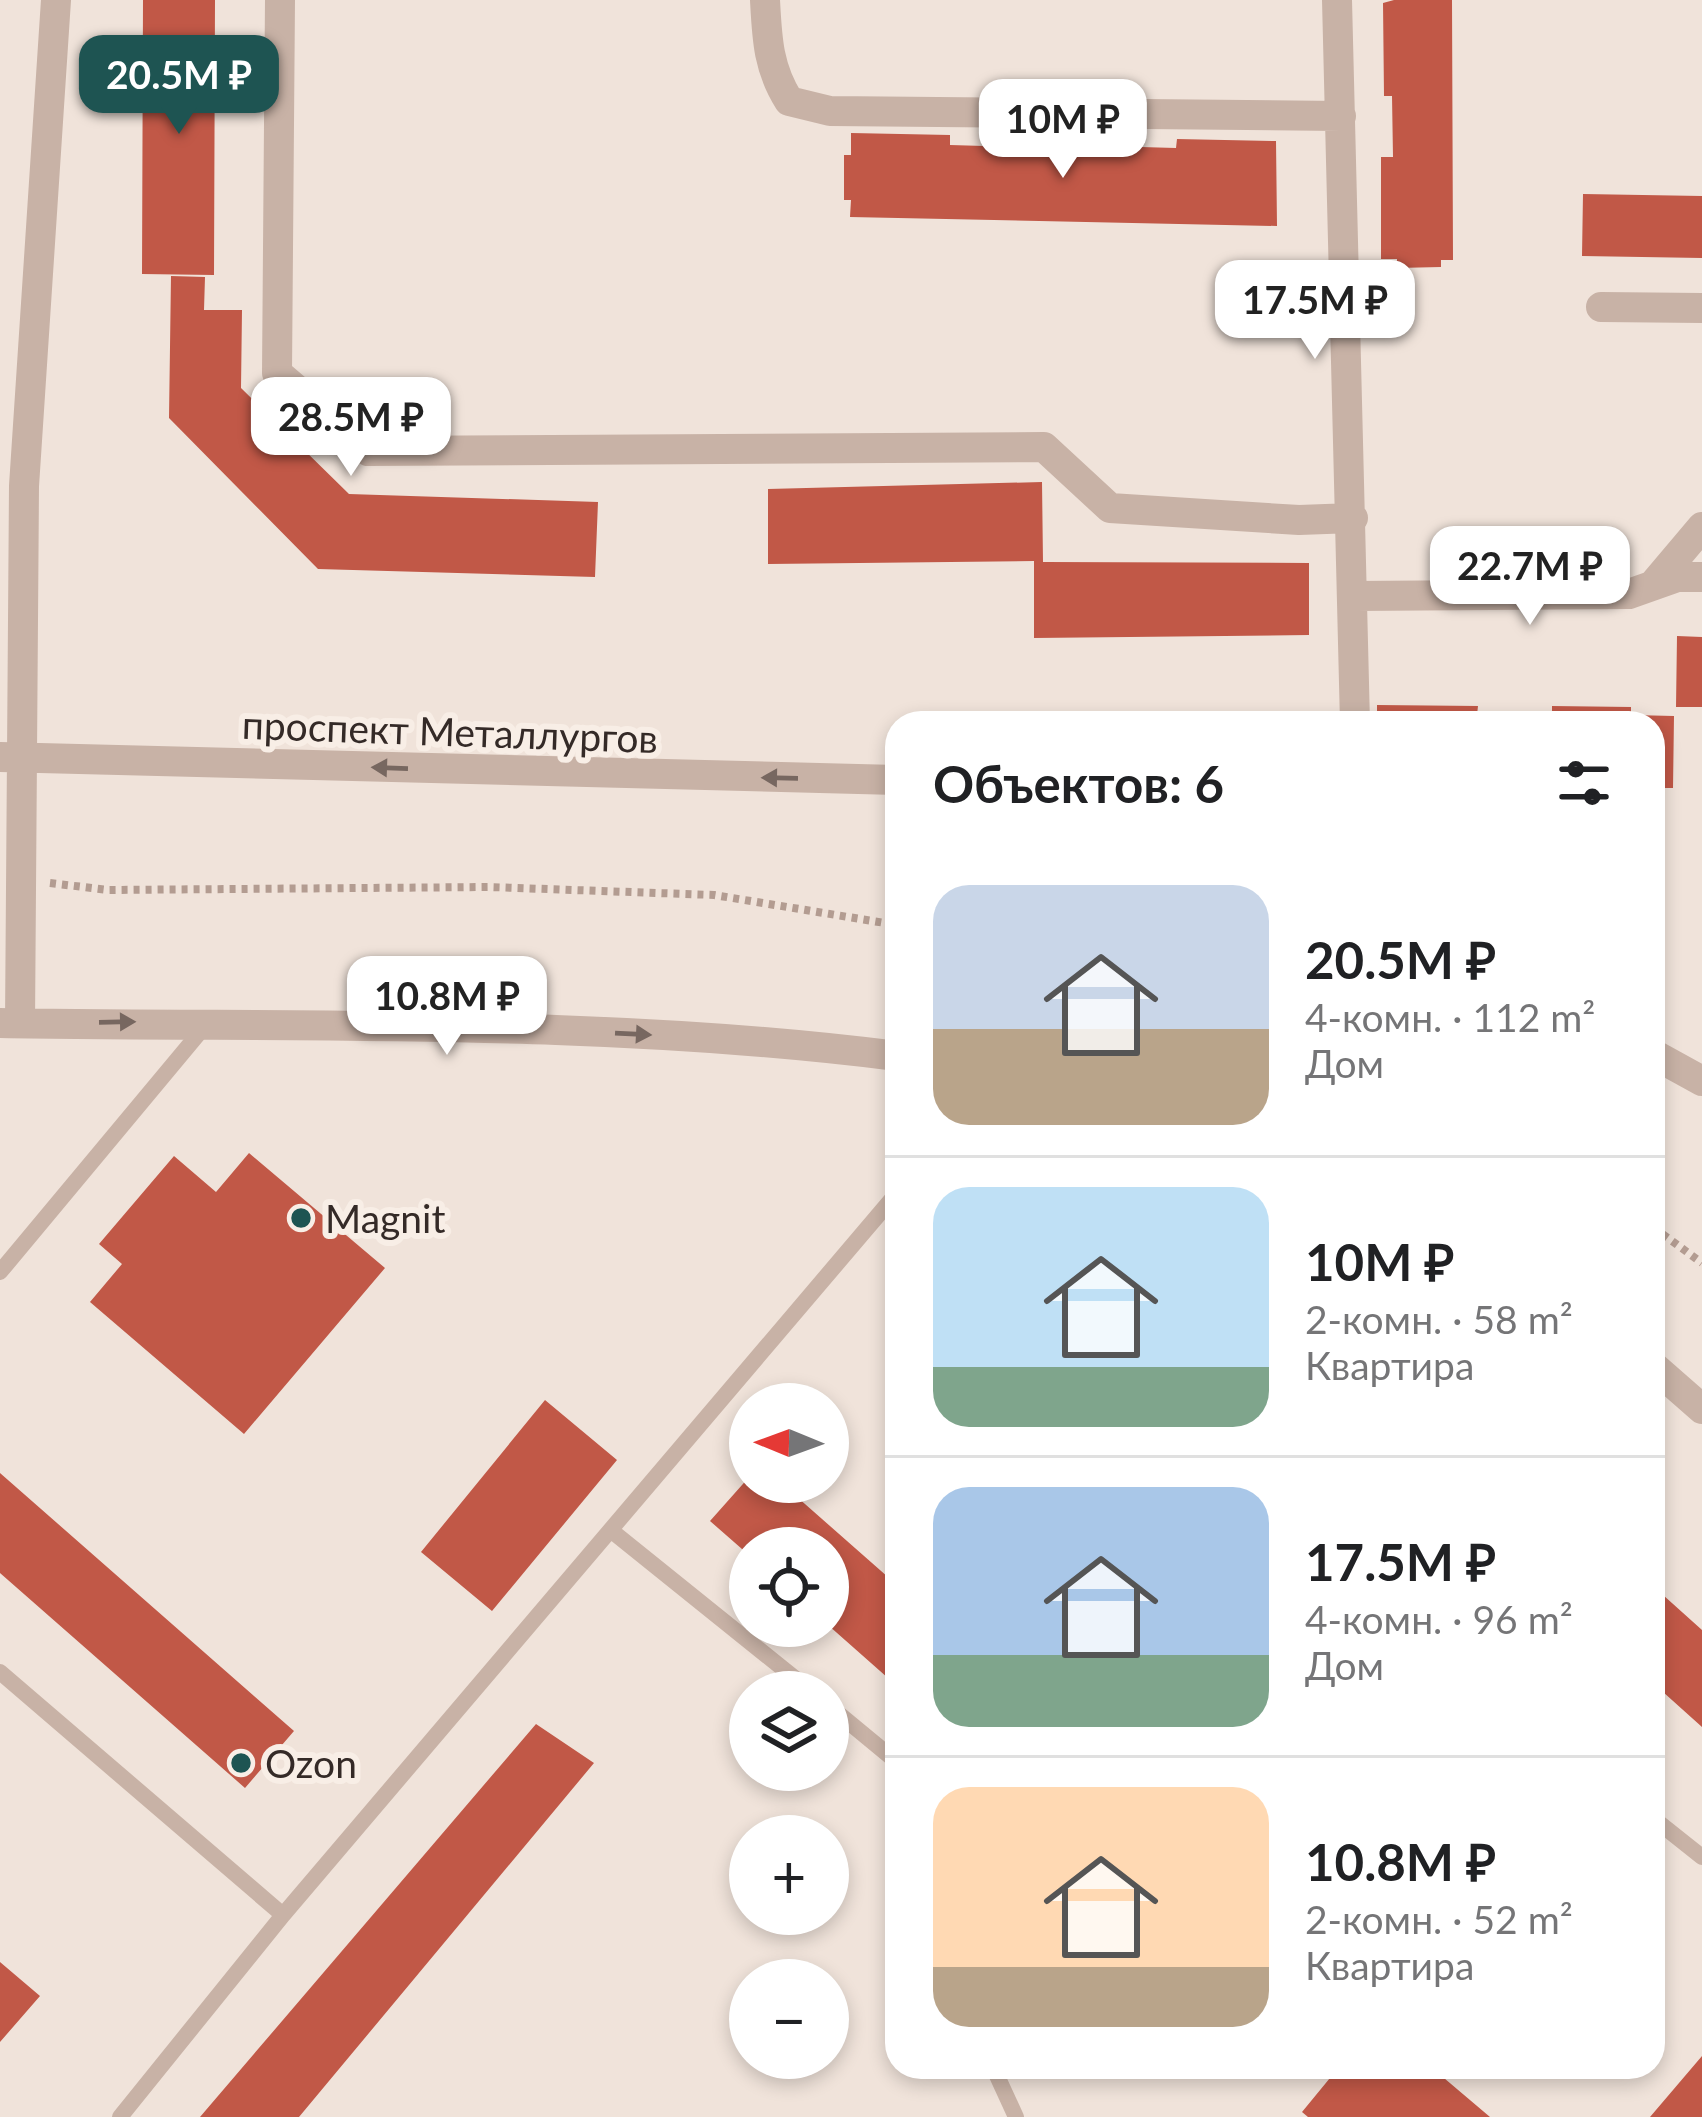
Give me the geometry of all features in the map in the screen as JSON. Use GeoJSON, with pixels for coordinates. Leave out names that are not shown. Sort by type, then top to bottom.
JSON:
{"type":"FeatureCollection","features":[{"type":"Feature","properties":{"kind":"street"},"geometry":{"type":"LineString","coordinates":[[56,0],[24,486],[12,757],[25,880],[10,1023],[368,1022],[774,1041],[885,1055]]}},
{"type":"Feature","properties":{"kind":"street"},"geometry":{"type":"LineString","coordinates":[[280,0],[278,373],[368,451],[1044,447],[1110,508],[1299,520],[1353,518]]}},
{"type":"Feature","properties":{"kind":"street"},"geometry":{"type":"LineString","coordinates":[[765,0],[767,52],[776,80],[789,101],[830,111],[1341,116]]}},
{"type":"Feature","properties":{"kind":"street"},"geometry":{"type":"LineString","coordinates":[[1337,0],[1355,711]]}},
{"type":"Feature","properties":{"kind":"street"},"geometry":{"type":"LineString","coordinates":[[1601,307],[1702,308]]}},
{"type":"Feature","properties":{"kind":"street"},"geometry":{"type":"LineString","coordinates":[[1653,585],[1702,527]]}},
{"type":"Feature","properties":{"kind":"street"},"geometry":{"type":"LineString","coordinates":[[1355,596],[1629,594],[1677,577],[1702,578]]}},
{"type":"Feature","properties":{"kind":"street","name":"проспект Металлургов"},"geometry":{"type":"LineString","coordinates":[[12,757],[885,780]]}},
{"type":"Feature","properties":{"kind":"street"},"geometry":{"type":"LineString","coordinates":[[1665,1061],[1702,1081]]}},
{"type":"Feature","properties":{"kind":"street"},"geometry":{"type":"LineString","coordinates":[[1665,1377],[1702,1409]]}},
{"type":"Feature","properties":{"kind":"lane"},"geometry":{"type":"LineString","coordinates":[[0,1272],[209,1021]]}},
{"type":"Feature","properties":{"kind":"lane"},"geometry":{"type":"LineString","coordinates":[[120,2117],[283,1915],[614,1532],[885,1206]]}},
{"type":"Feature","properties":{"kind":"lane"},"geometry":{"type":"LineString","coordinates":[[614,1532],[786,1671]]}},
{"type":"Feature","properties":{"kind":"lane"},"geometry":{"type":"LineString","coordinates":[[0,1672],[283,1915]]}},
{"type":"Feature","properties":{"kind":"lane"},"geometry":{"type":"LineString","coordinates":[[849,1722],[885,1752]]}},
{"type":"Feature","properties":{"kind":"lane"},"geometry":{"type":"LineString","coordinates":[[1665,1827],[1702,1856]]}},
{"type":"Feature","properties":{"kind":"lane"},"geometry":{"type":"LineString","coordinates":[[999,2079],[1016,2117]]}},
{"type":"Feature","properties":{"kind":"path"},"geometry":{"type":"LineString","coordinates":[[25,880],[108,890],[489,886],[715,896],[885,923]]}},
{"type":"Feature","properties":{"kind":"path"},"geometry":{"type":"LineString","coordinates":[[1665,1236],[1702,1263]]}},
{"type":"Feature","properties":{"kind":"building"},"geometry":{"type":"Polygon","coordinates":[[[143,0],[215,0],[214,275],[142,274],[143,0]]]}},
{"type":"Feature","properties":{"kind":"building"},"geometry":{"type":"Polygon","coordinates":[[[1452,0],[1453,260],[1441,260],[1441,267],[1397,268],[1397,259],[1381,259],[1381,157],[1393,157],[1392,96],[1384,96],[1383,3],[1452,0]]]}},
{"type":"Feature","properties":{"kind":"building"},"geometry":{"type":"Polygon","coordinates":[[[851,133],[950,135],[950,145],[1022,147],[1022,135],[1106,137],[1105,146],[1176,148],[1177,139],[1276,141],[1277,226],[850,217],[851,200],[844,200],[844,155],[851,155],[851,133]]]}},
{"type":"Feature","properties":{"kind":"building"},"geometry":{"type":"Polygon","coordinates":[[[1583,194],[1702,196],[1702,258],[1582,256],[1583,194]]]}},
{"type":"Feature","properties":{"kind":"building"},"geometry":{"type":"Polygon","coordinates":[[[171,276],[205,277],[204,310],[242,310],[241,388],[349,494],[598,502],[595,577],[318,569],[169,418],[171,276]]]}},
{"type":"Feature","properties":{"kind":"building"},"geometry":{"type":"Polygon","coordinates":[[[1042,482],[1043,562],[1309,563],[1309,635],[1034,638],[1034,561],[768,564],[768,489],[1042,482]]]}},
{"type":"Feature","properties":{"kind":"building"},"geometry":{"type":"Polygon","coordinates":[[[1677,636],[1702,637],[1702,707],[1676,707],[1677,636]]]}},
{"type":"Feature","properties":{"kind":"building"},"geometry":{"type":"Polygon","coordinates":[[[1377,705],[1478,706],[1477,711],[1377,711],[1377,705]]]}},
{"type":"Feature","properties":{"kind":"building"},"geometry":{"type":"Polygon","coordinates":[[[1552,706],[1631,707],[1631,711],[1552,711],[1552,706]]]}},
{"type":"Feature","properties":{"kind":"building"},"geometry":{"type":"Polygon","coordinates":[[[1665,716],[1674,716],[1673,788],[1665,788],[1665,716]]]}},
{"type":"Feature","properties":{"kind":"building"},"geometry":{"type":"Polygon","coordinates":[[[249,1153],[385,1268],[244,1434],[90,1302],[122,1264],[99,1244],[174,1156],[216,1192],[249,1153]]]}},
{"type":"Feature","properties":{"kind":"building"},"geometry":{"type":"Polygon","coordinates":[[[545,1400],[617,1460],[492,1611],[421,1552],[545,1400]]]}},
{"type":"Feature","properties":{"kind":"building"},"geometry":{"type":"Polygon","coordinates":[[[0,1473],[294,1731],[245,1788],[0,1573],[0,1473]]]}},
{"type":"Feature","properties":{"kind":"building"},"geometry":{"type":"Polygon","coordinates":[[[729,1500],[804,1503],[831,1527],[729,1527],[729,1538],[710,1521],[729,1500]]]}},
{"type":"Feature","properties":{"kind":"building"},"geometry":{"type":"Polygon","coordinates":[[[849,1543],[885,1574],[885,1675],[849,1644],[849,1543]]]}},
{"type":"Feature","properties":{"kind":"building"},"geometry":{"type":"Polygon","coordinates":[[[1665,1597],[1702,1630],[1702,1727],[1665,1694],[1665,1597]]]}},
{"type":"Feature","properties":{"kind":"building"},"geometry":{"type":"Polygon","coordinates":[[[536,1724],[594,1763],[299,2117],[200,2117],[536,1724]]]}},
{"type":"Feature","properties":{"kind":"building"},"geometry":{"type":"Polygon","coordinates":[[[0,1962],[40,1996],[0,2042],[0,1962]]]}},
{"type":"Feature","properties":{"kind":"building"},"geometry":{"type":"Polygon","coordinates":[[[1702,2056],[1702,2117],[1650,2117],[1702,2056]]]}},
{"type":"Feature","properties":{"kind":"building"},"geometry":{"type":"Polygon","coordinates":[[[1329,2079],[1445,2079],[1490,2117],[1308,2117],[1302,2112],[1329,2079]]]}},
{"type":"Feature","properties":{"kind":"place","name":"Magnit"},"geometry":{"type":"Point","coordinates":[301,1218]}},
{"type":"Feature","properties":{"kind":"place","name":"Ozon"},"geometry":{"type":"Point","coordinates":[241,1763]}}]}
